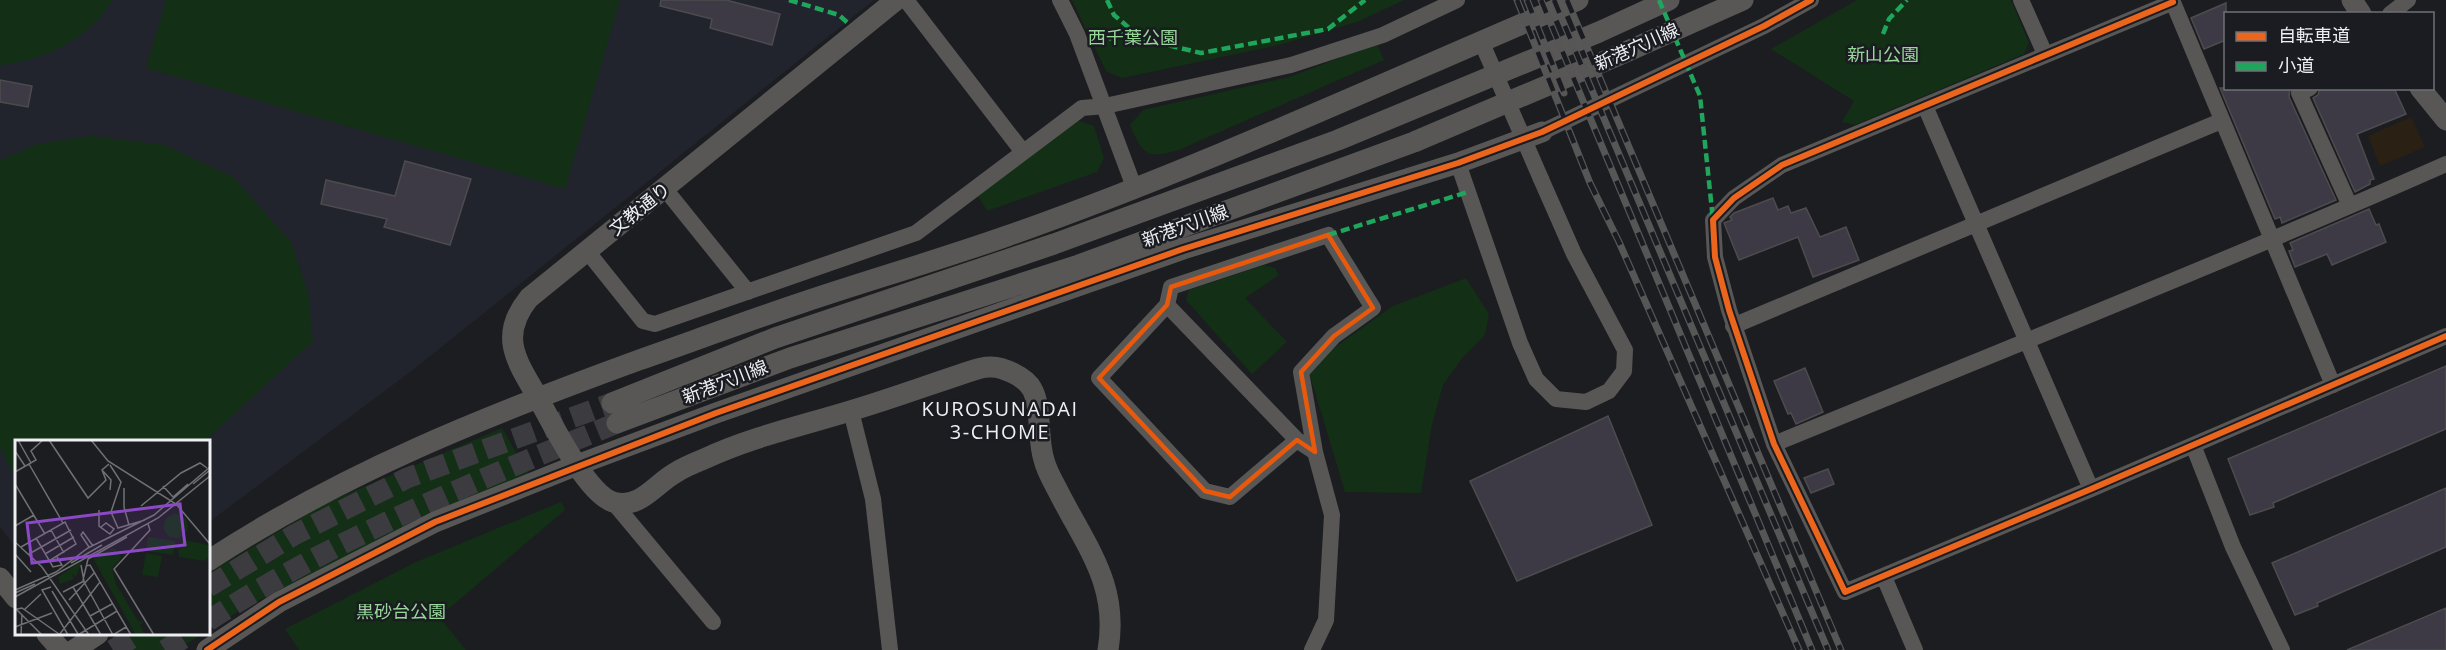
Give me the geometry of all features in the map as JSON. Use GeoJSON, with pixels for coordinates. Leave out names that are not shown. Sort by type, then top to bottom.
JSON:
{"type":"FeatureCollection","features":[{"type":"Feature","properties":{"kind":"street","name":"文教通り"},"geometry":{"type":"LineString","coordinates":[[613,502],[600,495],[577,465],[537,397],[517,357],[512,339],[512,326],[518,312],[529,298],[896,0]]}},
{"type":"Feature","properties":{"kind":"street"},"geometry":{"type":"LineString","coordinates":[[906,0],[1023,152]]}},
{"type":"Feature","properties":{"kind":"street"},"geometry":{"type":"LineString","coordinates":[[1060,0],[1077,34],[1134,187]]}},
{"type":"Feature","properties":{"kind":"street"},"geometry":{"type":"LineString","coordinates":[[587,251],[643,321],[655,324],[916,232],[1082,108],[1291,65],[1383,35],[1457,0]]}},
{"type":"Feature","properties":{"kind":"street"},"geometry":{"type":"LineString","coordinates":[[210,560],[262,526],[376,466],[501,410],[799,303],[1008,236],[1308,117],[1578,0]]}},
{"type":"Feature","properties":{"kind":"street","name":"新港穴川線"},"geometry":{"type":"LineString","coordinates":[[1669,0],[1599,32],[1338,140],[1054,244],[774,338],[615,413],[1076,266],[1414,142],[1743,0]]}},
{"type":"Feature","properties":{"kind":"street"},"geometry":{"type":"LineString","coordinates":[[207,650],[279,602],[435,522],[716,413],[1172,253],[1458,163],[1542,132],[1628,93],[1764,26],[1811,0]]}},
{"type":"Feature","properties":{"kind":"street"},"geometry":{"type":"LineString","coordinates":[[2021,0],[2045,54]]}},
{"type":"Feature","properties":{"kind":"street"},"geometry":{"type":"LineString","coordinates":[[2393,12],[2408,0]]}},
{"type":"Feature","properties":{"kind":"street"},"geometry":{"type":"LineString","coordinates":[[2333,385],[2221,121],[2173,1],[1782,165],[1734,198],[1713,220],[1715,257],[1733,326],[1774,444],[1845,592],[2091,489],[2333,385],[2446,336]]}},
{"type":"Feature","properties":{"kind":"street"},"geometry":{"type":"LineString","coordinates":[[1458,163],[1520,343],[1536,379],[1556,399],[1586,402],[1609,391],[1624,371],[1625,350],[1574,254],[1481,41]]}},
{"type":"Feature","properties":{"kind":"street"},"geometry":{"type":"LineString","coordinates":[[2306,90],[2300,93],[2350,207]]}},
{"type":"Feature","properties":{"kind":"street"},"geometry":{"type":"LineString","coordinates":[[2422,90],[2446,120]]}},
{"type":"Feature","properties":{"kind":"street"},"geometry":{"type":"LineString","coordinates":[[1925,106],[2091,489]]}},
{"type":"Feature","properties":{"kind":"street"},"geometry":{"type":"LineString","coordinates":[[1733,326],[2221,121]]}},
{"type":"Feature","properties":{"kind":"street"},"geometry":{"type":"LineString","coordinates":[[1774,444],[2350,207],[2446,164]]}},
{"type":"Feature","properties":{"kind":"street"},"geometry":{"type":"LineString","coordinates":[[664,189],[748,292]]}},
{"type":"Feature","properties":{"kind":"street"},"geometry":{"type":"LineString","coordinates":[[1297,440],[1230,497],[1205,491],[1099,378],[1167,304],[1171,287],[1328,235],[1373,308],[1334,336],[1301,372],[1315,452],[1332,514],[1326,620],[1312,650]]}},
{"type":"Feature","properties":{"kind":"street"},"geometry":{"type":"LineString","coordinates":[[1167,304],[1297,440],[1315,452]]}},
{"type":"Feature","properties":{"kind":"street"},"geometry":{"type":"LineString","coordinates":[[613,502],[623,504],[641,499],[674,473],[724,449],[785,428],[851,411],[971,370],[991,366],[1011,372],[1032,388],[1037,405],[1038,438],[1044,463],[1091,551],[1106,585],[1112,627],[1108,650]]}},
{"type":"Feature","properties":{"kind":"street"},"geometry":{"type":"LineString","coordinates":[[851,411],[873,499],[890,650]]}},
{"type":"Feature","properties":{"kind":"street"},"geometry":{"type":"LineString","coordinates":[[2193,445],[2234,547],[2282,650]]}},
{"type":"Feature","properties":{"kind":"street"},"geometry":{"type":"LineString","coordinates":[[613,502],[713,622]]}},
{"type":"Feature","properties":{"kind":"street"},"geometry":{"type":"LineString","coordinates":[[1884,577],[1915,650]]}},
{"type":"Feature","properties":{"kind":"street"},"geometry":{"type":"LineString","coordinates":[[0,578],[15,597]]}},
{"type":"Feature","properties":{"kind":"street"},"geometry":{"type":"LineString","coordinates":[[48,635],[61,650]]}},
{"type":"Feature","properties":{"kind":"street"},"geometry":{"type":"LineString","coordinates":[[74,650],[95,635]]}},
{"type":"Feature","properties":{"kind":"highlighted area"},"geometry":{"type":"Polygon","coordinates":[[[1328,235],[1373,308],[1334,336],[1301,372],[1315,452],[1297,440],[1230,497],[1205,491],[1099,378],[1167,305],[1171,287],[1328,235]]]}},
{"type":"Feature","properties":{"kind":"shaded area"},"geometry":{"type":"Polygon","coordinates":[[[0,0],[874,0],[413,370],[210,521],[210,440],[15,440],[15,547],[0,527],[0,0]]]}},
{"type":"Feature","properties":{"kind":"shaded area"},"geometry":{"type":"Polygon","coordinates":[[[2411,117],[2425,147],[2380,166],[2368,136],[2411,117]]]}},
{"type":"Feature","properties":{"kind":"green space"},"geometry":{"type":"Polygon","coordinates":[[[0,0],[112,0],[92,26],[64,46],[32,59],[0,65],[0,0]]]}},
{"type":"Feature","properties":{"kind":"green space"},"geometry":{"type":"Polygon","coordinates":[[[166,0],[620,0],[565,189],[146,68],[166,0]]]}},
{"type":"Feature","properties":{"kind":"green space","name":"西千葉公園"},"geometry":{"type":"Polygon","coordinates":[[[1072,0],[1404,0],[1357,22],[1279,45],[1122,78],[1106,71],[1072,0]]]}},
{"type":"Feature","properties":{"kind":"green space","name":"新山公園"},"geometry":{"type":"Polygon","coordinates":[[[1857,0],[2011,0],[2029,43],[2024,54],[1855,125],[1842,122],[1854,101],[1771,49],[1857,0]]]}},
{"type":"Feature","properties":{"kind":"green space","name":"西千葉公園"},"geometry":{"type":"Polygon","coordinates":[[[1377,44],[1384,60],[1181,149],[1161,154],[1148,153],[1139,144],[1130,125],[1143,110],[1289,77],[1377,44]]]}},
{"type":"Feature","properties":{"kind":"green space"},"geometry":{"type":"Polygon","coordinates":[[[1074,119],[1094,126],[1104,158],[1097,172],[987,211],[976,193],[1074,119]]]}},
{"type":"Feature","properties":{"kind":"green space"},"geometry":{"type":"Polygon","coordinates":[[[91,136],[165,145],[233,177],[291,242],[308,292],[313,341],[206,440],[15,440],[15,478],[0,448],[0,160],[37,144],[91,136]]]}},
{"type":"Feature","properties":{"kind":"green space"},"geometry":{"type":"Polygon","coordinates":[[[1264,265],[1275,268],[1279,275],[1245,298],[1287,342],[1252,374],[1186,300],[1189,290],[1264,265]]]}},
{"type":"Feature","properties":{"kind":"green space"},"geometry":{"type":"Polygon","coordinates":[[[1466,278],[1489,314],[1485,335],[1463,357],[1443,385],[1432,425],[1421,493],[1345,492],[1309,372],[1324,355],[1393,306],[1466,278]]]}},
{"type":"Feature","properties":{"kind":"green space"},"geometry":{"type":"Polygon","coordinates":[[[502,428],[529,474],[247,606],[210,629],[210,572],[324,504],[502,428]]]}},
{"type":"Feature","properties":{"kind":"green space","name":"黒砂台公園"},"geometry":{"type":"Polygon","coordinates":[[[561,502],[565,510],[439,617],[466,650],[299,650],[285,629],[416,562],[561,502]]]}},
{"type":"Feature","properties":{"kind":"green space"},"geometry":{"type":"Polygon","coordinates":[[[120,635],[201,635],[176,650],[113,650],[115,639],[120,635]]]}},
{"type":"Feature","properties":{"kind":"building"},"geometry":{"type":"Polygon","coordinates":[[[661,0],[726,0],[780,14],[772,45],[710,28],[712,19],[660,6],[661,0]]]}},
{"type":"Feature","properties":{"kind":"building"},"geometry":{"type":"Polygon","coordinates":[[[2226,3],[2224,41],[2204,49],[2191,18],[2226,3]]]}},
{"type":"Feature","properties":{"kind":"building"},"geometry":{"type":"Polygon","coordinates":[[[0,80],[32,86],[28,107],[0,102],[0,80]]]}},
{"type":"Feature","properties":{"kind":"building"},"geometry":{"type":"Polygon","coordinates":[[[2220,88],[2224,90],[2290,90],[2289,97],[2336,200],[2282,223],[2280,217],[2275,219],[2220,88]]]}},
{"type":"Feature","properties":{"kind":"building"},"geometry":{"type":"Polygon","coordinates":[[[2319,90],[2395,90],[2406,114],[2357,134],[2374,179],[2370,180],[2370,184],[2355,192],[2313,98],[2318,95],[2319,90]]]}},
{"type":"Feature","properties":{"kind":"building"},"geometry":{"type":"Polygon","coordinates":[[[405,161],[471,179],[450,245],[384,227],[387,219],[321,204],[326,180],[395,196],[405,161]]]}},
{"type":"Feature","properties":{"kind":"building"},"geometry":{"type":"Polygon","coordinates":[[[1773,198],[1778,210],[1788,206],[1791,213],[1806,208],[1820,237],[1846,227],[1859,260],[1813,277],[1798,237],[1739,260],[1724,223],[1732,220],[1730,217],[1734,213],[1773,198]]]}},
{"type":"Feature","properties":{"kind":"building"},"geometry":{"type":"Polygon","coordinates":[[[2369,209],[2376,225],[2379,224],[2386,242],[2332,265],[2327,254],[2295,267],[2289,251],[2293,250],[2290,243],[2369,209]]]}},
{"type":"Feature","properties":{"kind":"building"},"geometry":{"type":"Polygon","coordinates":[[[2446,366],[2446,429],[2273,503],[2274,507],[2250,515],[2228,459],[2446,366]]]}},
{"type":"Feature","properties":{"kind":"building"},"geometry":{"type":"Polygon","coordinates":[[[1805,368],[1823,412],[1796,424],[1791,413],[1788,414],[1774,381],[1805,368]]]}},
{"type":"Feature","properties":{"kind":"building"},"geometry":{"type":"Polygon","coordinates":[[[1608,416],[1652,525],[1517,581],[1470,481],[1608,416]]]}},
{"type":"Feature","properties":{"kind":"building"},"geometry":{"type":"Polygon","coordinates":[[[1828,469],[1834,484],[1811,493],[1804,478],[1828,469]]]}},
{"type":"Feature","properties":{"kind":"building"},"geometry":{"type":"Polygon","coordinates":[[[2446,488],[2446,547],[2317,603],[2318,606],[2295,615],[2272,563],[2446,488]]]}},
{"type":"Feature","properties":{"kind":"building"},"geometry":{"type":"Polygon","coordinates":[[[2446,608],[2446,650],[2347,650],[2446,608]]]}},
{"type":"Feature","properties":{"kind":"tunnel"},"geometry":{"type":"LineString","coordinates":[[210,586],[294,535],[407,478],[612,403]]}},
{"type":"Feature","properties":{"kind":"tunnel"},"geometry":{"type":"LineString","coordinates":[[210,620],[306,563],[408,512],[617,423]]}},
{"type":"Feature","properties":{"kind":"tunnel"},"geometry":{"type":"LineString","coordinates":[[113,650],[136,635]]}},
{"type":"Feature","properties":{"kind":"tunnel"},"geometry":{"type":"LineString","coordinates":[[165,650],[188,635]]}},
{"type":"Feature","properties":{"kind":"railway"},"geometry":{"type":"LineString","coordinates":[[1517,0],[1590,183],[1619,242],[1799,650]]}},
{"type":"Feature","properties":{"kind":"railway"},"geometry":{"type":"LineString","coordinates":[[1527,0],[1564,93]]}},
{"type":"Feature","properties":{"kind":"railway"},"geometry":{"type":"LineString","coordinates":[[1541,0],[1812,650]]}},
{"type":"Feature","properties":{"kind":"railway"},"geometry":{"type":"LineString","coordinates":[[1554,0],[1828,650]]}},
{"type":"Feature","properties":{"kind":"railway"},"geometry":{"type":"LineString","coordinates":[[1567,0],[1841,650]]}},
{"type":"Feature","properties":{"kind":"marked path"},"geometry":{"type":"LineString","coordinates":[[789,0],[839,15],[849,24]]}},
{"type":"Feature","properties":{"kind":"marked path"},"geometry":{"type":"LineString","coordinates":[[1107,0],[1114,15],[1142,39],[1201,53],[1328,29],[1365,0]]}},
{"type":"Feature","properties":{"kind":"marked path"},"geometry":{"type":"LineString","coordinates":[[1659,0],[1700,96],[1713,220]]}},
{"type":"Feature","properties":{"kind":"marked path"},"geometry":{"type":"LineString","coordinates":[[1883,34],[1889,19],[1907,0]]}},
{"type":"Feature","properties":{"kind":"marked path"},"geometry":{"type":"LineString","coordinates":[[1096,44],[1131,30]]}},
{"type":"Feature","properties":{"kind":"marked path"},"geometry":{"type":"LineString","coordinates":[[1328,235],[1468,192]]}},
{"type":"Feature","properties":{"kind":"cycle path"},"geometry":{"type":"LineString","coordinates":[[207,650],[279,602],[435,522],[716,413],[1183,249],[1458,163],[1542,132],[1764,26],[1811,0]]}},
{"type":"Feature","properties":{"kind":"cycle path"},"geometry":{"type":"LineString","coordinates":[[2173,2],[1782,165],[1734,198],[1713,220],[1715,257],[1729,310],[1774,444],[1845,592],[2446,336]]}},
{"type":"Feature","properties":{"kind":"district","name":"KUROSUNADAI 3-CHOME"},"geometry":{"type":"Point","coordinates":[1000,420]}}]}
